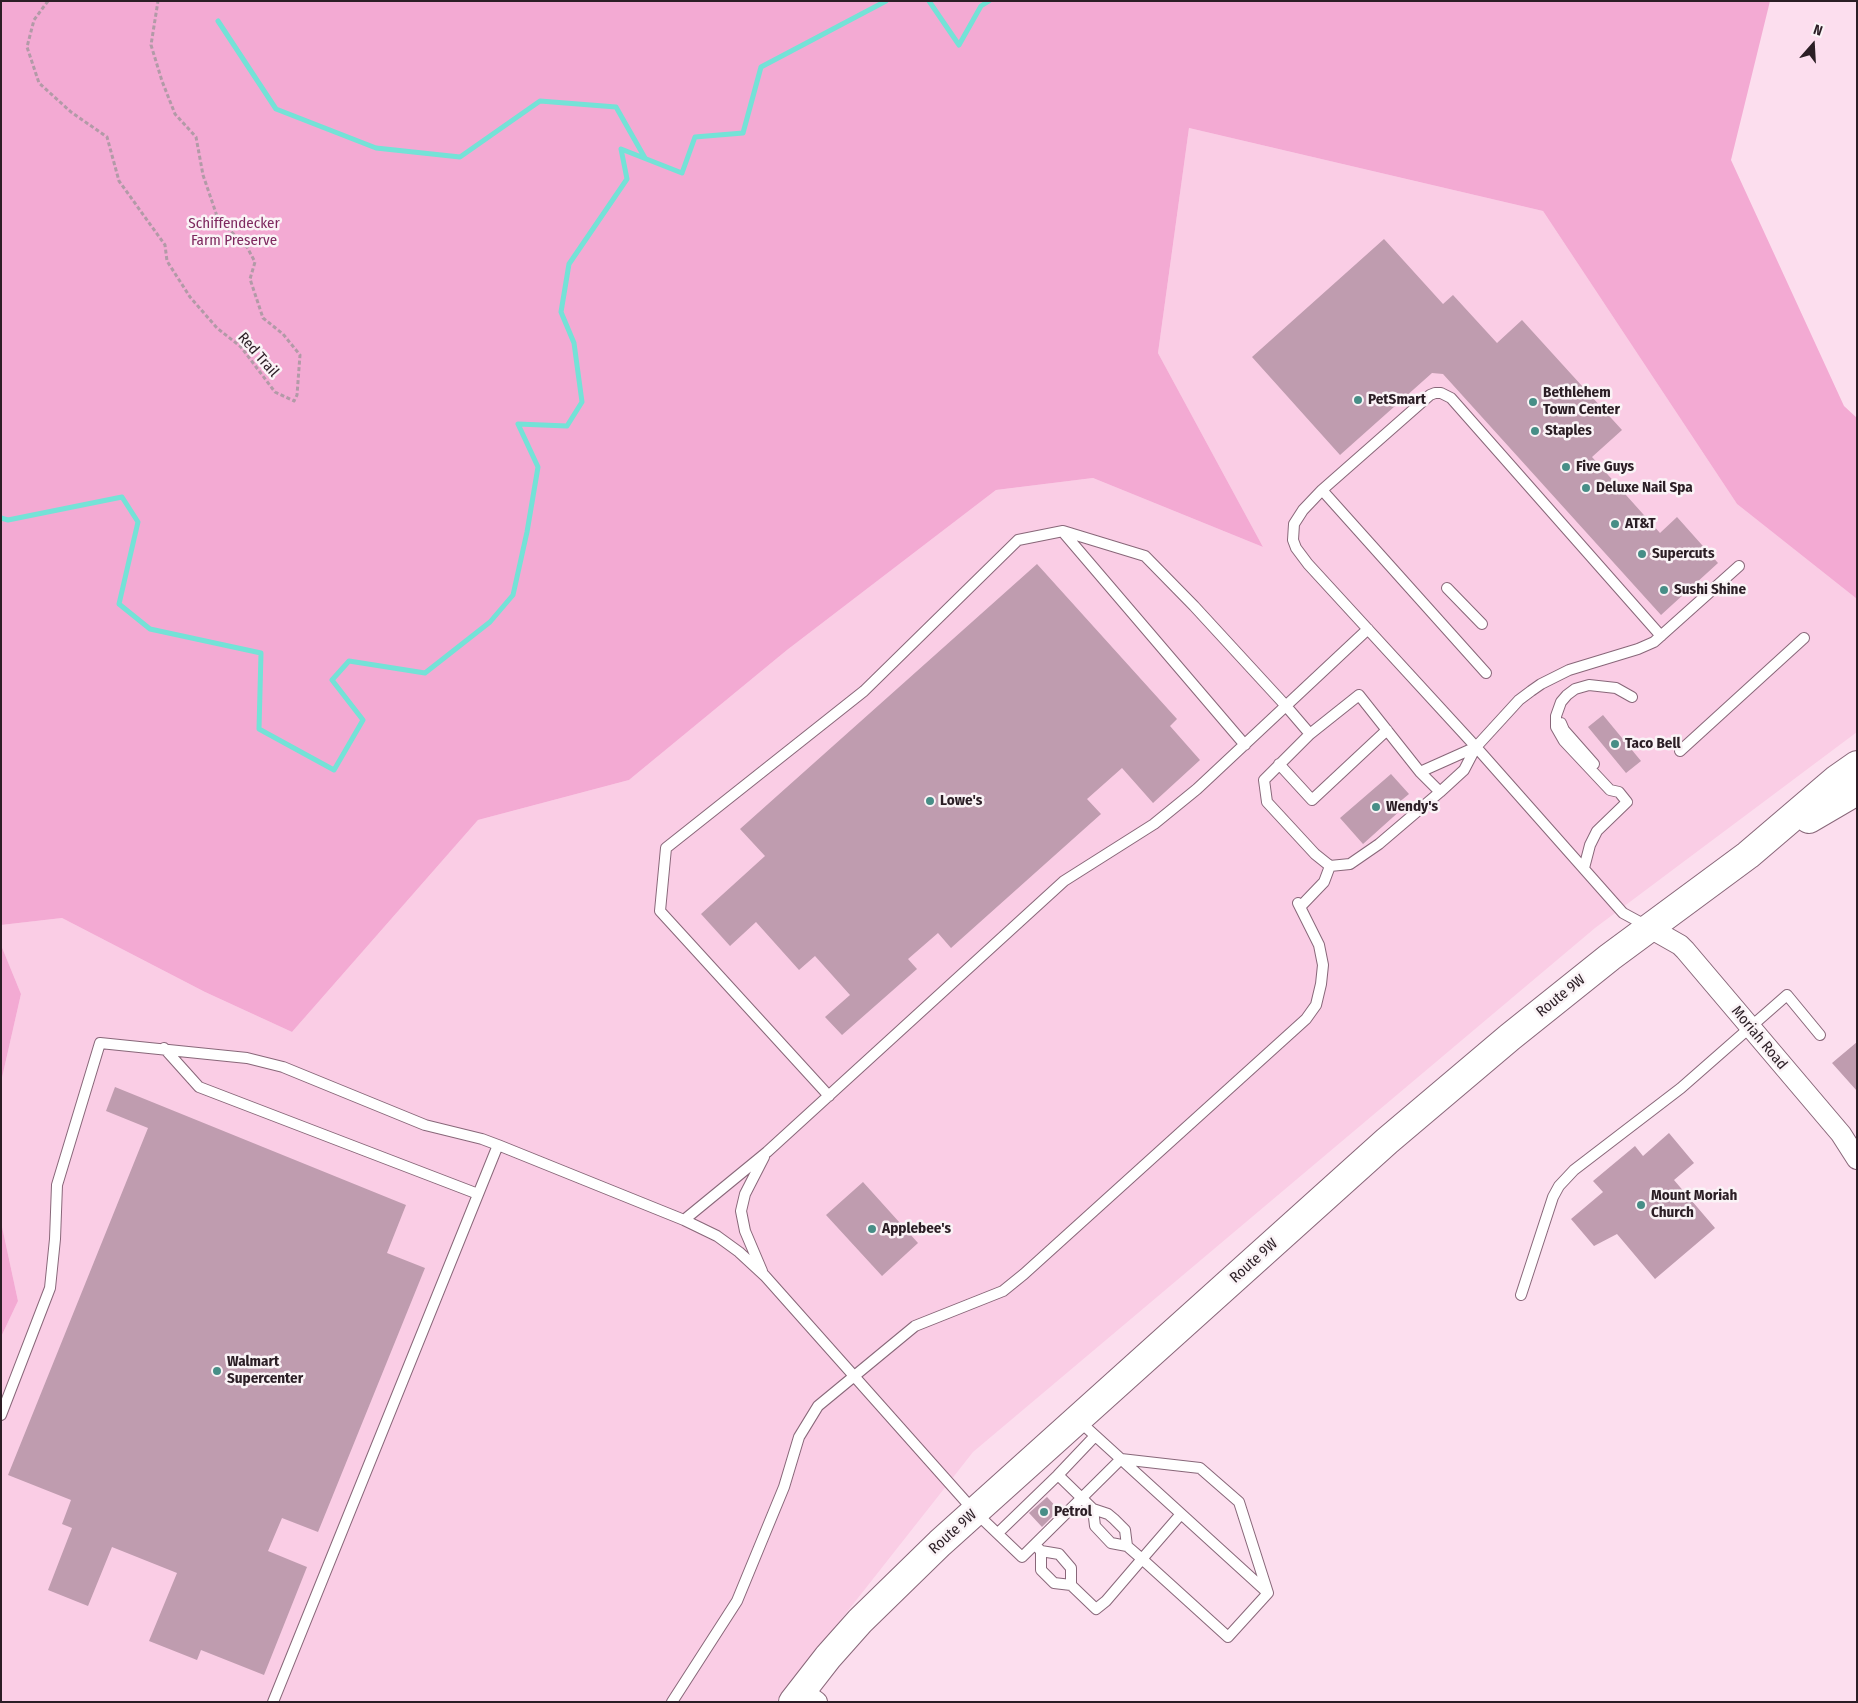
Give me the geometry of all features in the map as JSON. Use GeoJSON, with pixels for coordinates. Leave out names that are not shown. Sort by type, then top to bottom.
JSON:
{"type":"FeatureCollection","features":[{"type":"Feature","properties":{"kind":"main road","name":"Route 9W"},"geometry":{"type":"LineString","coordinates":[[804,1698],[846,1636],[878,1603],[975,1512],[1086,1428],[1394,1134],[1510,1036],[1610,957],[1748,855],[1837,779],[1857,765]]}},
{"type":"Feature","properties":{"kind":"main road","name":"Route 9W"},"geometry":{"type":"LineString","coordinates":[[1748,855],[1857,791]]}},
{"type":"Feature","properties":{"kind":"street","name":"Moriah Road"},"geometry":{"type":"LineString","coordinates":[[1650,928],[1680,945],[1841,1134],[1857,1159]]}},
{"type":"Feature","properties":{"kind":"lane"},"geometry":{"type":"LineString","coordinates":[[1650,928],[1622,913],[1476,747],[1308,564],[1296,548],[1293,540],[1294,524],[1303,510],[1322,490],[1430,395],[1435,393],[1446,395],[1451,398],[1661,636]]}},
{"type":"Feature","properties":{"kind":"lane"},"geometry":{"type":"LineString","coordinates":[[1322,490],[1486,673]]}},
{"type":"Feature","properties":{"kind":"lane"},"geometry":{"type":"LineString","coordinates":[[1063,531],[1245,745]]}},
{"type":"Feature","properties":{"kind":"lane"},"geometry":{"type":"LineString","coordinates":[[829,1096],[660,912],[666,848],[864,691],[1018,540],[1063,531],[1145,556],[1194,606],[1310,734]]}},
{"type":"Feature","properties":{"kind":"lane"},"geometry":{"type":"LineString","coordinates":[[1440,792],[1420,772],[1359,695],[1310,734],[1264,780],[1267,802],[1315,854],[1330,866],[1350,864],[1379,844],[1440,792],[1464,770],[1476,747],[1519,700],[1542,684],[1584,665],[1648,646],[1739,566]]}},
{"type":"Feature","properties":{"kind":"lane"},"geometry":{"type":"LineString","coordinates":[[1447,588],[1482,624]]}},
{"type":"Feature","properties":{"kind":"lane"},"geometry":{"type":"LineString","coordinates":[[684,1220],[767,1152],[1064,881],[1154,824],[1197,790],[1368,629]]}},
{"type":"Feature","properties":{"kind":"lane"},"geometry":{"type":"LineString","coordinates":[[1680,751],[1804,638]]}},
{"type":"Feature","properties":{"kind":"lane"},"geometry":{"type":"LineString","coordinates":[[1584,868],[1590,845],[1597,831],[1628,802],[1564,730],[1561,719],[1564,706],[1568,700],[1579,693],[1597,691],[1632,697]]}},
{"type":"Feature","properties":{"kind":"lane"},"geometry":{"type":"LineString","coordinates":[[1279,764],[1312,800],[1387,730]]}},
{"type":"Feature","properties":{"kind":"lane"},"geometry":{"type":"LineString","coordinates":[[1420,772],[1476,747]]}},
{"type":"Feature","properties":{"kind":"lane"},"geometry":{"type":"LineString","coordinates":[[672,1702],[737,1601],[784,1487],[799,1437],[818,1406],[915,1326],[1003,1291],[1306,1019],[1316,1005],[1323,965],[1319,945],[1299,905],[1324,882],[1330,866]]}},
{"type":"Feature","properties":{"kind":"lane"},"geometry":{"type":"LineString","coordinates":[[1521,1295],[1553,1197],[1566,1178],[1653,1107],[1680,1088],[1787,995],[1820,1035]]}},
{"type":"Feature","properties":{"kind":"lane"},"geometry":{"type":"LineString","coordinates":[[1,1415],[50,1288],[55,1239],[57,1184],[100,1042],[247,1058],[283,1066],[425,1125],[482,1139],[498,1145],[706,1230],[728,1244],[765,1276],[975,1512],[1022,1557],[1038,1548],[1082,1499],[1121,1460]]}},
{"type":"Feature","properties":{"kind":"lane"},"geometry":{"type":"LineString","coordinates":[[164,1048],[199,1087],[478,1194]]}},
{"type":"Feature","properties":{"kind":"lane"},"geometry":{"type":"LineString","coordinates":[[272,1702],[498,1145]]}},
{"type":"Feature","properties":{"kind":"lane"},"geometry":{"type":"LineString","coordinates":[[765,1276],[745,1231],[741,1211],[745,1194],[767,1152]]}},
{"type":"Feature","properties":{"kind":"lane"},"geometry":{"type":"LineString","coordinates":[[998,1534],[1058,1475],[1086,1428],[1268,1593]]}},
{"type":"Feature","properties":{"kind":"lane"},"geometry":{"type":"LineString","coordinates":[[1121,1460],[1200,1468],[1239,1502],[1268,1593]]}},
{"type":"Feature","properties":{"kind":"lane"},"geometry":{"type":"LineString","coordinates":[[1058,1475],[1093,1509],[1108,1514],[1125,1530],[1127,1546]]}},
{"type":"Feature","properties":{"kind":"lane"},"geometry":{"type":"LineString","coordinates":[[1093,1509],[1095,1526],[1111,1543],[1127,1546],[1228,1637],[1268,1593]]}},
{"type":"Feature","properties":{"kind":"lane"},"geometry":{"type":"LineString","coordinates":[[1038,1548],[1041,1570],[1054,1583],[1071,1585],[1096,1609],[1106,1601],[1181,1514]]}},
{"type":"Feature","properties":{"kind":"lane"},"geometry":{"type":"LineString","coordinates":[[1038,1548],[1059,1554],[1071,1568],[1071,1585]]}},
{"type":"Feature","properties":{"kind":"path","name":"Red Trail"},"geometry":{"type":"LineString","coordinates":[[48,1],[34,20],[26,47],[39,83],[71,112],[106,137],[119,181],[165,245],[167,261],[190,297],[217,328],[241,347],[275,392],[294,401],[297,395],[300,355],[283,334],[263,318],[250,279],[254,262],[247,247],[218,219],[202,175],[196,137],[175,114],[162,81],[151,44],[158,1]]}},
{"type":"Feature","properties":{"kind":"shaded area"},"geometry":{"type":"Polygon","coordinates":[[[1189,128],[1543,211],[1737,504],[1857,599],[1857,732],[1595,928],[973,1452],[776,1702],[1,1702],[1,1337],[18,1301],[1,1222],[1,1082],[21,994],[1,945],[1,925],[62,918],[205,992],[292,1032],[478,820],[629,780],[787,650],[996,490],[1093,478],[1263,547],[1158,353],[1189,128]]]}},
{"type":"Feature","properties":{"kind":"green space","name":"Schiffendecker Farm Preserve"},"geometry":{"type":"Polygon","coordinates":[[[1,1],[1770,1],[1731,160],[1844,406],[1857,418],[1857,599],[1737,504],[1543,211],[1189,128],[1158,353],[1263,547],[1093,478],[996,490],[787,650],[629,780],[478,820],[292,1032],[205,992],[62,918],[1,925],[1,1]]]}},
{"type":"Feature","properties":{"kind":"green space"},"geometry":{"type":"Polygon","coordinates":[[[1,945],[21,994],[1,1082],[1,945]]]}},
{"type":"Feature","properties":{"kind":"green space"},"geometry":{"type":"Polygon","coordinates":[[[1,1222],[18,1301],[1,1337],[1,1222]]]}},
{"type":"Feature","properties":{"kind":"building","name":"Bethlehem Town Center"},"geometry":{"type":"Polygon","coordinates":[[[1384,239],[1443,304],[1453,295],[1497,343],[1522,320],[1622,430],[1592,457],[1660,533],[1677,517],[1718,563],[1661,615],[1443,374],[1432,373],[1340,455],[1252,357],[1384,239]]]}},
{"type":"Feature","properties":{"kind":"building","name":"Lowe's"},"geometry":{"type":"Polygon","coordinates":[[[1037,564],[1177,719],[1170,726],[1200,760],[1153,803],[1122,768],[1087,799],[1101,814],[951,948],[938,933],[908,959],[917,969],[842,1035],[825,1017],[850,995],[815,956],[799,970],[756,922],[730,946],[701,914],[765,856],[740,829],[1037,564]]]}},
{"type":"Feature","properties":{"kind":"building","name":"Taco Bell"},"geometry":{"type":"Polygon","coordinates":[[[1603,715],[1641,761],[1626,773],[1588,727],[1603,715]]]}},
{"type":"Feature","properties":{"kind":"building","name":"Wendy's"},"geometry":{"type":"Polygon","coordinates":[[[1391,774],[1409,794],[1397,804],[1402,809],[1363,844],[1340,818],[1391,774]]]}},
{"type":"Feature","properties":{"kind":"building"},"geometry":{"type":"Polygon","coordinates":[[[1857,1042],[1857,1091],[1832,1063],[1857,1042]]]}},
{"type":"Feature","properties":{"kind":"building","name":"Walmart Supercenter"},"geometry":{"type":"Polygon","coordinates":[[[115,1087],[406,1205],[387,1253],[425,1268],[318,1532],[282,1518],[268,1551],[307,1567],[264,1675],[201,1650],[197,1660],[149,1641],[177,1573],[112,1547],[88,1606],[48,1590],[72,1528],[62,1524],[71,1500],[8,1475],[148,1128],[106,1111],[115,1087]]]}},
{"type":"Feature","properties":{"kind":"building","name":"Mount Moriah Church"},"geometry":{"type":"Polygon","coordinates":[[[1669,1133],[1694,1163],[1674,1180],[1715,1228],[1655,1279],[1617,1234],[1594,1246],[1571,1219],[1603,1192],[1593,1181],[1635,1146],[1643,1156],[1669,1133]]]}},
{"type":"Feature","properties":{"kind":"building","name":"Applebee's"},"geometry":{"type":"Polygon","coordinates":[[[863,1182],[918,1243],[882,1276],[826,1215],[863,1182]]]}},
{"type":"Feature","properties":{"kind":"building","name":"Petrol"},"geometry":{"type":"Polygon","coordinates":[[[1047,1497],[1059,1510],[1042,1527],[1029,1513],[1047,1497]]]}},
{"type":"Feature","properties":{"kind":"waterway"},"geometry":{"type":"LineString","coordinates":[[1,518],[8,520],[122,497],[138,522],[119,604],[150,629],[261,653],[259,729],[334,770],[363,720],[332,680],[349,661],[425,673],[490,622],[513,595],[527,532],[538,467],[518,424],[567,426],[582,402],[574,343],[561,312],[569,264],[627,179],[621,149],[682,173],[695,137],[743,133],[761,67],[886,1]]}},
{"type":"Feature","properties":{"kind":"waterway"},"geometry":{"type":"LineString","coordinates":[[929,1],[959,45],[981,6],[989,1]]}},
{"type":"Feature","properties":{"kind":"waterway"},"geometry":{"type":"LineString","coordinates":[[218,21],[276,109],[376,148],[460,157],[540,101],[616,107],[645,158]]}},
{"type":"Feature","properties":{"kind":"place","name":"PetSmart"},"geometry":{"type":"Point","coordinates":[1358,400]}},
{"type":"Feature","properties":{"kind":"place","name":"Bethlehem Town Center"},"geometry":{"type":"Point","coordinates":[1533,402]}},
{"type":"Feature","properties":{"kind":"place","name":"Staples"},"geometry":{"type":"Point","coordinates":[1535,431]}},
{"type":"Feature","properties":{"kind":"place","name":"Five Guys"},"geometry":{"type":"Point","coordinates":[1566,467]}},
{"type":"Feature","properties":{"kind":"place","name":"Deluxe Nail Spa"},"geometry":{"type":"Point","coordinates":[1586,488]}},
{"type":"Feature","properties":{"kind":"place","name":"AT&T"},"geometry":{"type":"Point","coordinates":[1615,524]}},
{"type":"Feature","properties":{"kind":"place","name":"Supercuts"},"geometry":{"type":"Point","coordinates":[1642,554]}},
{"type":"Feature","properties":{"kind":"place","name":"Sushi Shine"},"geometry":{"type":"Point","coordinates":[1664,590]}},
{"type":"Feature","properties":{"kind":"place","name":"Taco Bell"},"geometry":{"type":"Point","coordinates":[1615,744]}},
{"type":"Feature","properties":{"kind":"place","name":"Lowe's"},"geometry":{"type":"Point","coordinates":[930,801]}},
{"type":"Feature","properties":{"kind":"place","name":"Wendy's"},"geometry":{"type":"Point","coordinates":[1376,807]}},
{"type":"Feature","properties":{"kind":"place","name":"Mount Moriah Church"},"geometry":{"type":"Point","coordinates":[1641,1205]}},
{"type":"Feature","properties":{"kind":"place","name":"Applebee's"},"geometry":{"type":"Point","coordinates":[872,1229]}},
{"type":"Feature","properties":{"kind":"place","name":"Walmart Supercenter"},"geometry":{"type":"Point","coordinates":[217,1371]}},
{"type":"Feature","properties":{"kind":"place","name":"Petrol"},"geometry":{"type":"Point","coordinates":[1044,1512]}}]}
